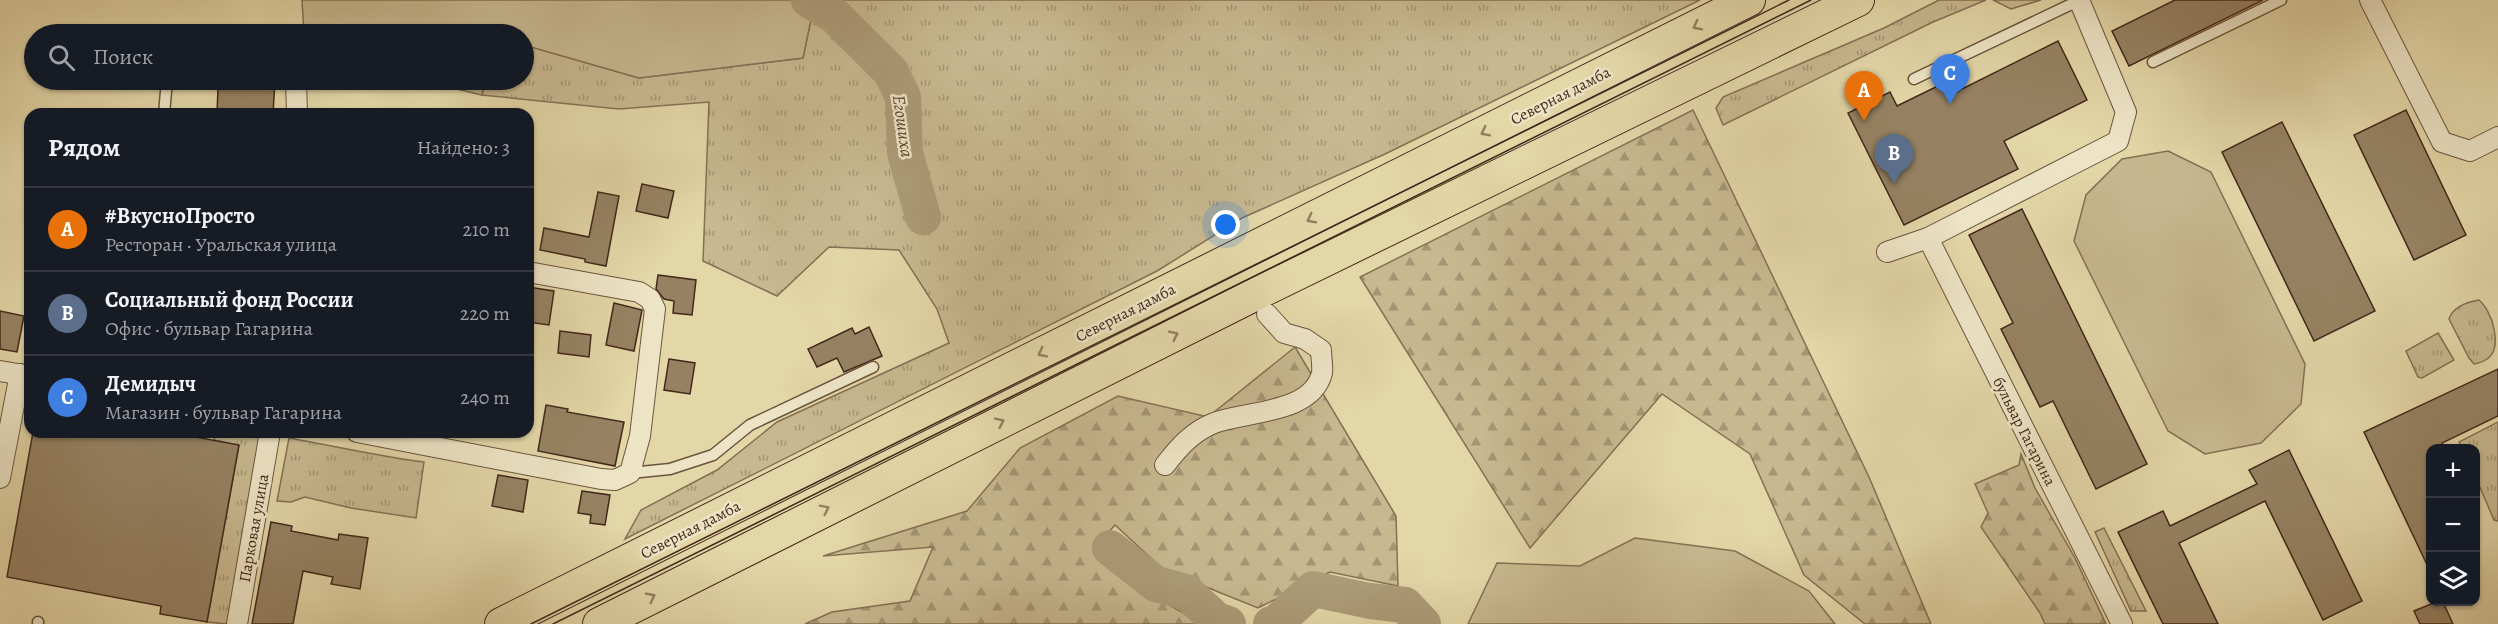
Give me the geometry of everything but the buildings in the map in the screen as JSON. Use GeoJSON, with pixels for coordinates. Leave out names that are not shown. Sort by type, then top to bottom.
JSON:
{"type":"FeatureCollection","features":[{"type":"Feature","properties":{"kind":"main road","name":"Северная дамба"},"geometry":{"type":"LineString","coordinates":[[501,624],[1749,0]]}},
{"type":"Feature","properties":{"kind":"main road"},"geometry":{"type":"LineString","coordinates":[[599,624],[1258,293],[1858,0]]}},
{"type":"Feature","properties":{"kind":"street"},"geometry":{"type":"LineString","coordinates":[[1887,252],[1928,238],[2118,141],[2126,112],[2078,0]]}},
{"type":"Feature","properties":{"kind":"street"},"geometry":{"type":"LineString","coordinates":[[2370,0],[2442,142],[2470,151],[2498,137]]}},
{"type":"Feature","properties":{"kind":"street"},"geometry":{"type":"LineString","coordinates":[[296,90],[297,108]]}},
{"type":"Feature","properties":{"kind":"street","name":"бульвар Гагарина"},"geometry":{"type":"LineString","coordinates":[[1928,238],[2122,624]]}},
{"type":"Feature","properties":{"kind":"street"},"geometry":{"type":"LineString","coordinates":[[388,438],[601,479],[615,480],[630,473],[640,436],[655,309],[651,298],[639,292],[534,273]]}},
{"type":"Feature","properties":{"kind":"street"},"geometry":{"type":"LineString","coordinates":[[1166,465],[1185,440],[1213,424],[1282,408],[1311,394],[1322,373],[1320,350],[1305,339],[1284,333],[1267,314]]}},
{"type":"Feature","properties":{"kind":"street"},"geometry":{"type":"LineString","coordinates":[[0,371],[24,375]]}},
{"type":"Feature","properties":{"kind":"street"},"geometry":{"type":"LineString","coordinates":[[0,478],[24,379]]}},
{"type":"Feature","properties":{"kind":"street","name":"Парковая улица"},"geometry":{"type":"LineString","coordinates":[[237,624],[269,438]]}},
{"type":"Feature","properties":{"kind":"lane"},"geometry":{"type":"LineString","coordinates":[[1914,79],[2078,0]]}},
{"type":"Feature","properties":{"kind":"lane"},"geometry":{"type":"LineString","coordinates":[[2153,62],[2281,0]]}},
{"type":"Feature","properties":{"kind":"lane"},"geometry":{"type":"LineString","coordinates":[[165,108],[166,90]]}},
{"type":"Feature","properties":{"kind":"lane"},"geometry":{"type":"LineString","coordinates":[[630,473],[670,469],[713,455],[750,425],[873,367]]}},
{"type":"Feature","properties":{"kind":"green space"},"geometry":{"type":"Polygon","coordinates":[[[302,0],[815,0],[803,58],[639,78],[534,48],[534,24],[303,24],[302,0]]]}},
{"type":"Feature","properties":{"kind":"green space"},"geometry":{"type":"Polygon","coordinates":[[[815,0],[1700,0],[1385,154],[1242,218],[1157,271],[625,539],[641,510],[717,470],[777,422],[949,343],[937,309],[899,250],[829,247],[777,296],[703,261],[709,102],[619,109],[482,95],[483,90],[534,90],[534,48],[639,78],[803,58],[815,0]]]}},
{"type":"Feature","properties":{"kind":"green space"},"geometry":{"type":"Polygon","coordinates":[[[1939,0],[1986,0],[1933,22],[1723,125],[1716,108],[1723,97],[1884,28],[1939,0]]]}},
{"type":"Feature","properties":{"kind":"green space"},"geometry":{"type":"Polygon","coordinates":[[[1993,0],[2041,0],[2011,9],[1993,0]]]}},
{"type":"Feature","properties":{"kind":"green space"},"geometry":{"type":"Polygon","coordinates":[[[461,90],[483,90],[482,95],[461,90]]]}},
{"type":"Feature","properties":{"kind":"green space"},"geometry":{"type":"Polygon","coordinates":[[[1693,110],[1869,477],[1931,624],[1865,624],[1804,575],[1750,454],[1662,394],[1530,548],[1360,277],[1693,110]]]}},
{"type":"Feature","properties":{"kind":"green space"},"geometry":{"type":"Polygon","coordinates":[[[2168,151],[2211,172],[2305,364],[2301,404],[2261,443],[2205,454],[2168,431],[2074,241],[2086,195],[2122,159],[2168,151]]]}},
{"type":"Feature","properties":{"kind":"green space"},"geometry":{"type":"Polygon","coordinates":[[[2479,300],[2492,321],[2495,343],[2488,359],[2474,364],[2449,319],[2461,306],[2479,300]]]}},
{"type":"Feature","properties":{"kind":"green space"},"geometry":{"type":"Polygon","coordinates":[[[2438,333],[2454,360],[2422,378],[2418,377],[2406,351],[2438,333]]]}},
{"type":"Feature","properties":{"kind":"green space"},"geometry":{"type":"Polygon","coordinates":[[[1295,347],[1396,516],[1398,586],[1330,572],[1258,608],[1164,570],[1115,525],[1094,548],[1135,586],[1203,624],[805,624],[832,612],[910,601],[933,547],[823,556],[967,511],[1020,448],[1118,396],[1208,417],[1295,347]]]}},
{"type":"Feature","properties":{"kind":"green space"},"geometry":{"type":"Polygon","coordinates":[[[2498,422],[2498,521],[2494,520],[2480,487],[2480,444],[2460,444],[2459,442],[2498,422]]]}},
{"type":"Feature","properties":{"kind":"green space"},"geometry":{"type":"Polygon","coordinates":[[[214,438],[262,438],[262,451],[227,624],[207,622],[239,445],[214,440],[214,438]]]}},
{"type":"Feature","properties":{"kind":"green space"},"geometry":{"type":"Polygon","coordinates":[[[289,438],[424,462],[416,518],[351,508],[305,497],[291,502],[277,501],[289,438]]]}},
{"type":"Feature","properties":{"kind":"green space"},"geometry":{"type":"Polygon","coordinates":[[[2021,454],[2035,488],[2075,558],[2106,624],[2045,624],[2040,613],[1981,527],[1988,513],[1975,484],[2019,465],[2021,454]]]}},
{"type":"Feature","properties":{"kind":"green space"},"geometry":{"type":"Polygon","coordinates":[[[2104,528],[2146,611],[2131,611],[2095,532],[2104,528]]]}},
{"type":"Feature","properties":{"kind":"green space"},"geometry":{"type":"Polygon","coordinates":[[[1635,538],[1735,551],[1809,591],[1835,624],[1468,624],[1497,563],[1580,566],[1635,538]]]}},
{"type":"Feature","properties":{"kind":"waterway","name":"Егошиха"},"geometry":{"type":"LineString","coordinates":[[809,0],[835,16],[891,72],[903,97],[905,153],[923,217]]}},
{"type":"Feature","properties":{"kind":"waterway","name":"Егошиха"},"geometry":{"type":"LineString","coordinates":[[1110,548],[1156,584],[1186,592],[1217,620],[1228,624]]}},
{"type":"Feature","properties":{"kind":"waterway","name":"Егошиха"},"geometry":{"type":"LineString","coordinates":[[1271,624],[1277,622],[1313,589],[1370,601],[1405,605],[1423,624]]}},
{"type":"Feature","properties":{"kind":"waterway","name":"Егошиха"},"geometry":{"type":"LineString","coordinates":[[1214,624],[1217,620]]}},
{"type":"Feature","properties":{"kind":"tram line"},"geometry":{"type":"LineString","coordinates":[[531,624],[1789,0]]}},
{"type":"Feature","properties":{"kind":"tram line"},"geometry":{"type":"LineString","coordinates":[[553,624],[1811,0]]}},
{"type":"Feature","properties":{"kind":"place","name":"Демидыч"},"geometry":{"type":"Point","coordinates":[1950,104]}},
{"type":"Feature","properties":{"kind":"place","name":"#ВкусноПросто"},"geometry":{"type":"Point","coordinates":[1864,121]}},
{"type":"Feature","properties":{"kind":"place","name":"Социальный фонд России"},"geometry":{"type":"Point","coordinates":[1894,184]}}]}
